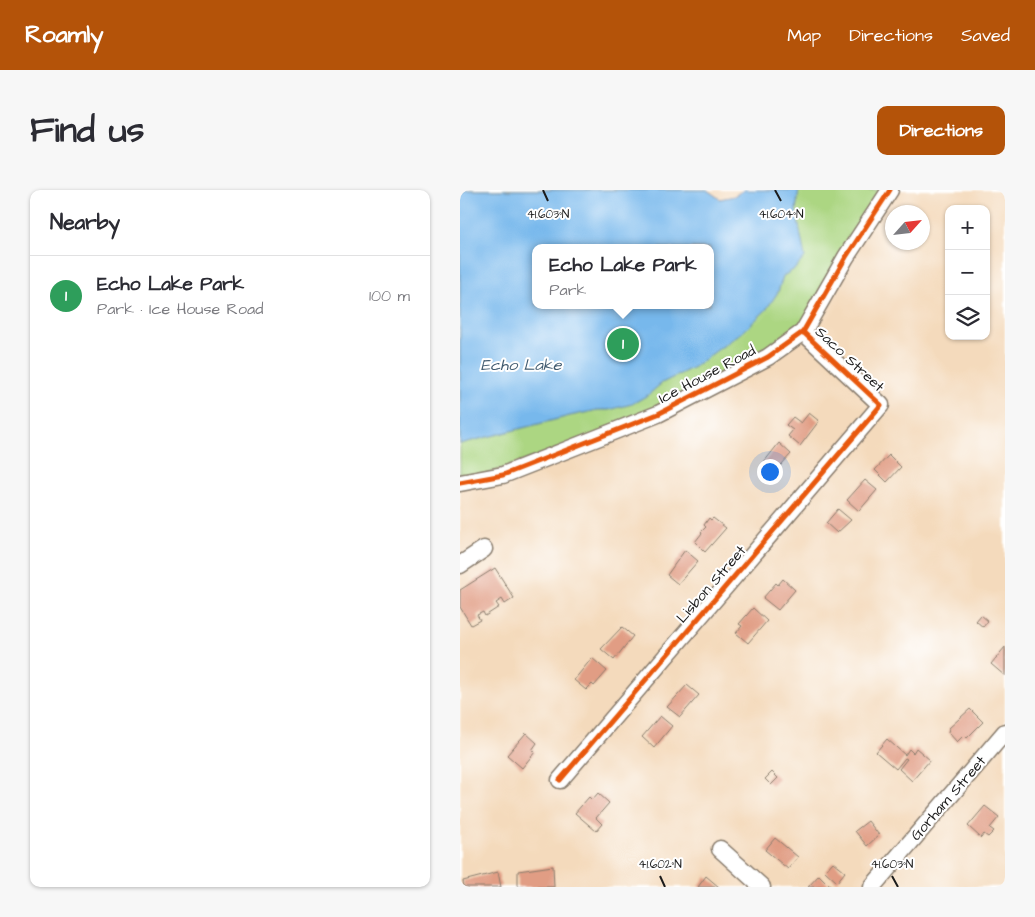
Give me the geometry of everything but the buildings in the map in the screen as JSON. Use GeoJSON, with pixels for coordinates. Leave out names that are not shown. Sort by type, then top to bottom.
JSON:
{"type":"FeatureCollection","features":[{"type":"Feature","properties":{"kind":"street","name":"Ice House Road"},"geometry":{"type":"LineString","coordinates":[[460,483],[503,475],[658,414],[768,356],[803,332],[846,258],[890,190]]}},
{"type":"Feature","properties":{"kind":"street","name":"Saco Street"},"geometry":{"type":"LineString","coordinates":[[803,332],[881,405]]}},
{"type":"Feature","properties":{"kind":"street","name":"Lisbon Street"},"geometry":{"type":"LineString","coordinates":[[560,780],[881,405]]}},
{"type":"Feature","properties":{"kind":"street"},"geometry":{"type":"LineString","coordinates":[[460,565],[484,549]]}},
{"type":"Feature","properties":{"kind":"street","name":"Gorham Street"},"geometry":{"type":"LineString","coordinates":[[872,887],[1005,732]]}},
{"type":"Feature","properties":{"kind":"street"},"geometry":{"type":"LineString","coordinates":[[720,848],[762,887]]}},
{"type":"Feature","properties":{"kind":"green space","name":"Echo Lake"},"geometry":{"type":"Polygon","coordinates":[[[465,190],[707,190],[720,199],[780,190],[890,190],[803,332],[658,414],[460,483],[460,196],[465,190]]]}},
{"type":"Feature","properties":{"kind":"water","name":"Echo Lake"},"geometry":{"type":"Polygon","coordinates":[[[465,190],[707,190],[720,199],[734,196],[744,190],[799,190],[796,210],[805,257],[795,269],[783,276],[778,292],[766,310],[745,330],[694,367],[662,383],[648,395],[632,404],[609,410],[598,410],[570,416],[460,444],[460,196],[465,190]]]}},
{"type":"Feature","properties":{"kind":"cycle path"},"geometry":{"type":"LineString","coordinates":[[460,483],[503,475],[658,414],[768,357],[803,332],[846,257],[890,190]]}},
{"type":"Feature","properties":{"kind":"cycle path"},"geometry":{"type":"LineString","coordinates":[[560,780],[881,405],[803,332]]}},
{"type":"Feature","properties":{"kind":"place","name":"Echo Lake Park"},"geometry":{"type":"Point","coordinates":[623,344]}}]}
